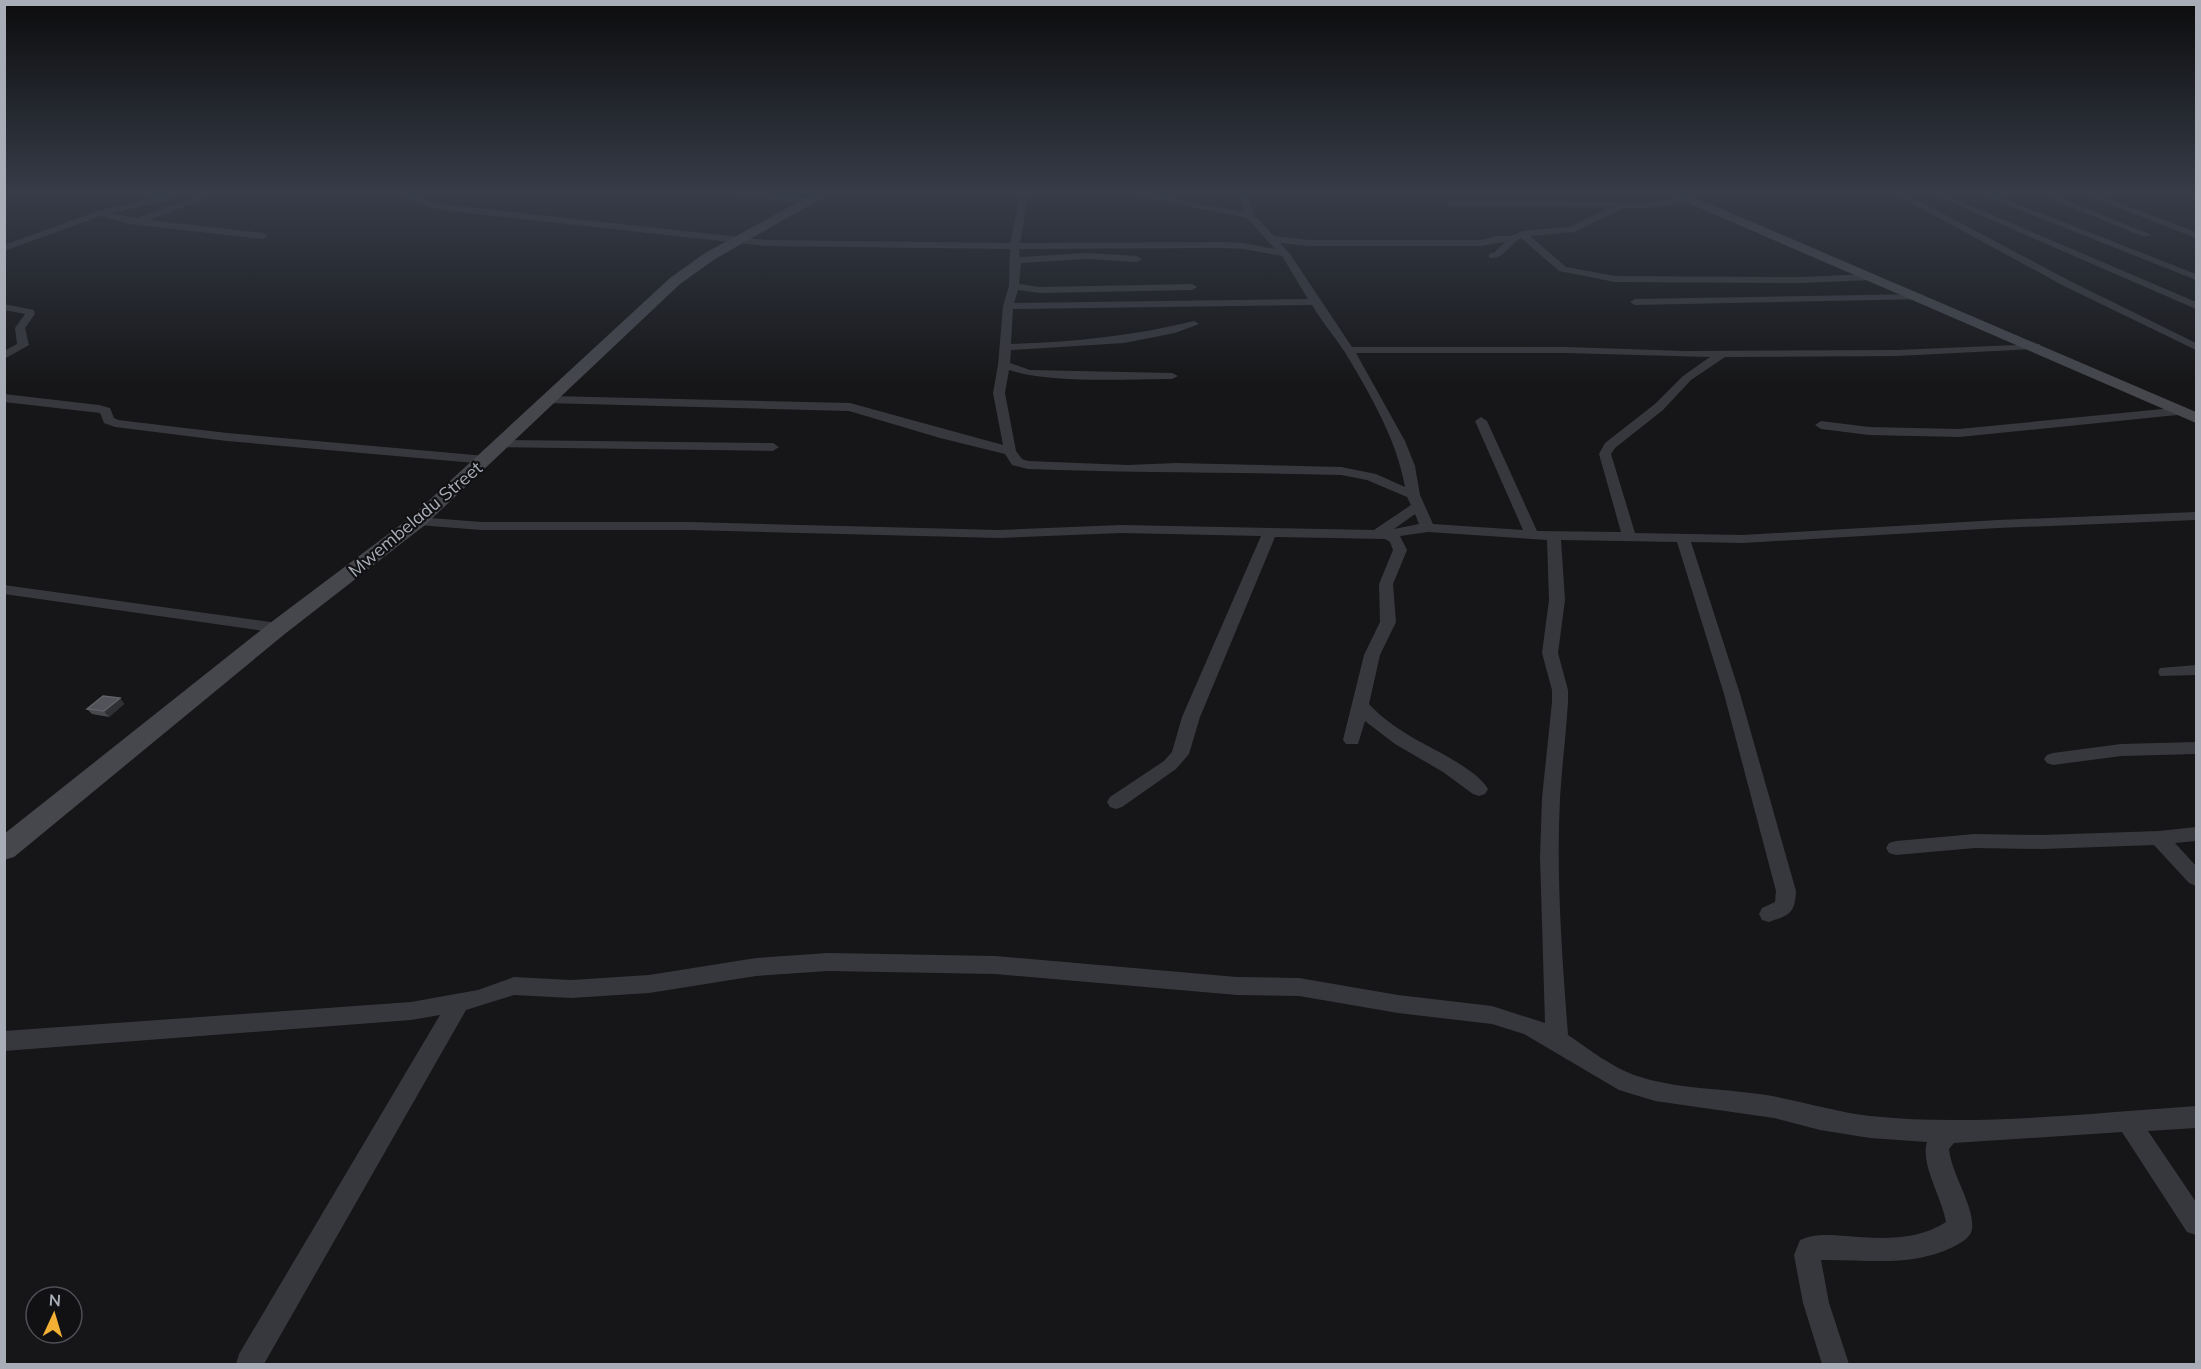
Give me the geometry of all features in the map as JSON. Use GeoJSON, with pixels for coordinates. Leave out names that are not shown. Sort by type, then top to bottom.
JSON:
{"type":"FeatureCollection","features":[{"type":"Feature","properties":{"kind":"street","name":"Mwembeladu Street"},"geometry":{"type":"LineString","coordinates":[[4,850],[278,628],[418,521],[550,400],[637,315],[675,281],[709,257]]}},
{"type":"Feature","properties":{"kind":"street"},"geometry":{"type":"LineString","coordinates":[[1016,257],[1014,286],[1008,306],[1004,365],[999,393],[1011,450],[1017,462],[1028,465],[1128,469],[1176,467],[1341,471],[1371,477],[1415,500]]}},
{"type":"Feature","properties":{"kind":"street"},"geometry":{"type":"LineString","coordinates":[[1016,260],[1071,257]]}},
{"type":"Feature","properties":{"kind":"street"},"geometry":{"type":"LineString","coordinates":[[1102,257],[1137,259]]}},
{"type":"Feature","properties":{"kind":"street"},"geometry":{"type":"LineString","coordinates":[[1287,257],[1315,302],[1350,350],[1399,441],[1408,466],[1415,500],[1428,528]]}},
{"type":"Feature","properties":{"kind":"street"},"geometry":{"type":"LineString","coordinates":[[1546,257],[1563,269],[1615,279],[1800,280],[1871,277]]}},
{"type":"Feature","properties":{"kind":"street"},"geometry":{"type":"LineString","coordinates":[[1822,257],[2036,346],[2192,415]]}},
{"type":"Feature","properties":{"kind":"street"},"geometry":{"type":"LineString","coordinates":[[2017,257],[2196,347]]}},
{"type":"Feature","properties":{"kind":"street"},"geometry":{"type":"LineString","coordinates":[[2082,257],[2196,306]]}},
{"type":"Feature","properties":{"kind":"street"},"geometry":{"type":"LineString","coordinates":[[2144,257],[2195,277]]}},
{"type":"Feature","properties":{"kind":"street"},"geometry":{"type":"LineString","coordinates":[[1014,286],[1040,290],[1192,287]]}},
{"type":"Feature","properties":{"kind":"street"},"geometry":{"type":"LineString","coordinates":[[1635,302],[1920,297]]}},
{"type":"Feature","properties":{"kind":"street"},"geometry":{"type":"LineString","coordinates":[[1008,306],[1315,302]]}},
{"type":"Feature","properties":{"kind":"street"},"geometry":{"type":"LineString","coordinates":[[4,307],[30,312],[20,328],[23,345],[4,356]]}},
{"type":"Feature","properties":{"kind":"street"},"geometry":{"type":"LineString","coordinates":[[1005,347],[1069,346],[1142,338],[1194,324]]}},
{"type":"Feature","properties":{"kind":"street"},"geometry":{"type":"LineString","coordinates":[[1350,350],[1566,350],[1685,354],[1897,353],[2036,346]]}},
{"type":"Feature","properties":{"kind":"street"},"geometry":{"type":"LineString","coordinates":[[1629,537],[1605,454],[1610,446],[1659,407],[1687,378],[1724,353]]}},
{"type":"Feature","properties":{"kind":"street"},"geometry":{"type":"LineString","coordinates":[[1004,365],[1018,371],[1046,374],[1172,376]]}},
{"type":"Feature","properties":{"kind":"street"},"geometry":{"type":"LineString","coordinates":[[4,398],[99,409],[106,411],[110,421],[227,437],[486,460]]}},
{"type":"Feature","properties":{"kind":"street"},"geometry":{"type":"LineString","coordinates":[[550,400],[861,409],[944,435],[1011,450]]}},
{"type":"Feature","properties":{"kind":"street"},"geometry":{"type":"LineString","coordinates":[[1821,425],[1869,431],[1959,433],[2192,415]]}},
{"type":"Feature","properties":{"kind":"street"},"geometry":{"type":"LineString","coordinates":[[1482,421],[1532,535]]}},
{"type":"Feature","properties":{"kind":"street"},"geometry":{"type":"LineString","coordinates":[[500,444],[773,447]]}},
{"type":"Feature","properties":{"kind":"street"},"geometry":{"type":"LineString","coordinates":[[1383,534],[1415,500]]}},
{"type":"Feature","properties":{"kind":"street"},"geometry":{"type":"LineString","coordinates":[[418,521],[481,526],[689,526],[1000,534],[1121,529],[1383,534],[1428,528],[1554,536],[1683,539],[1784,538],[1998,524],[2196,516]]}},
{"type":"Feature","properties":{"kind":"street"},"geometry":{"type":"LineString","coordinates":[[1116,802],[1170,765],[1180,754],[1191,717],[1270,532]]}},
{"type":"Feature","properties":{"kind":"street"},"geometry":{"type":"LineString","coordinates":[[1352,740],[1372,655],[1388,622],[1386,584],[1400,550],[1396,540],[1383,534]]}},
{"type":"Feature","properties":{"kind":"street"},"geometry":{"type":"LineString","coordinates":[[1554,536],[1557,600],[1550,653],[1560,696],[1551,798],[1550,911],[1557,1040]]}},
{"type":"Feature","properties":{"kind":"street"},"geometry":{"type":"LineString","coordinates":[[1683,539],[1728,682],[1786,891],[1785,906],[1769,914]]}},
{"type":"Feature","properties":{"kind":"street"},"geometry":{"type":"LineString","coordinates":[[4,589],[278,628]]}},
{"type":"Feature","properties":{"kind":"street"},"geometry":{"type":"LineString","coordinates":[[2166,672],[2196,670]]}},
{"type":"Feature","properties":{"kind":"street"},"geometry":{"type":"LineString","coordinates":[[1359,704],[1381,726],[1451,768],[1479,789]]}},
{"type":"Feature","properties":{"kind":"street"},"geometry":{"type":"LineString","coordinates":[[2053,759],[2121,750],[2196,748]]}},
{"type":"Feature","properties":{"kind":"street"},"geometry":{"type":"LineString","coordinates":[[1896,848],[1975,841],[2042,842],[2159,838],[2196,834]]}},
{"type":"Feature","properties":{"kind":"street"},"geometry":{"type":"LineString","coordinates":[[2159,838],[2196,878]]}},
{"type":"Feature","properties":{"kind":"street"},"geometry":{"type":"LineString","coordinates":[[4,1041],[411,1011],[458,1004],[514,986],[572,988],[650,984],[768,966],[828,962],[995,965],[1237,986],[1299,987],[1398,1005],[1492,1015],[1530,1026],[1627,1083],[1656,1091],[1774,1107],[1821,1119],[1870,1127],[1950,1132],[2129,1123],[2196,1117]]}},
{"type":"Feature","properties":{"kind":"street"},"geometry":{"type":"LineString","coordinates":[[249,1365],[458,1004]]}},
{"type":"Feature","properties":{"kind":"street"},"geometry":{"type":"LineString","coordinates":[[2129,1123],[2196,1223]]}},
{"type":"Feature","properties":{"kind":"street"},"geometry":{"type":"LineString","coordinates":[[1835,1365],[1816,1303],[1807,1255],[1809,1249],[1908,1250],[1930,1246],[1948,1238],[1960,1228],[1938,1161],[1937,1149],[1940,1139],[1950,1132]]}},
{"type":"Feature","properties":{"kind":"building"},"geometry":{"type":"Polygon","coordinates":[[[103,696],[120,698],[104,711],[87,709],[103,696]]]}}]}
